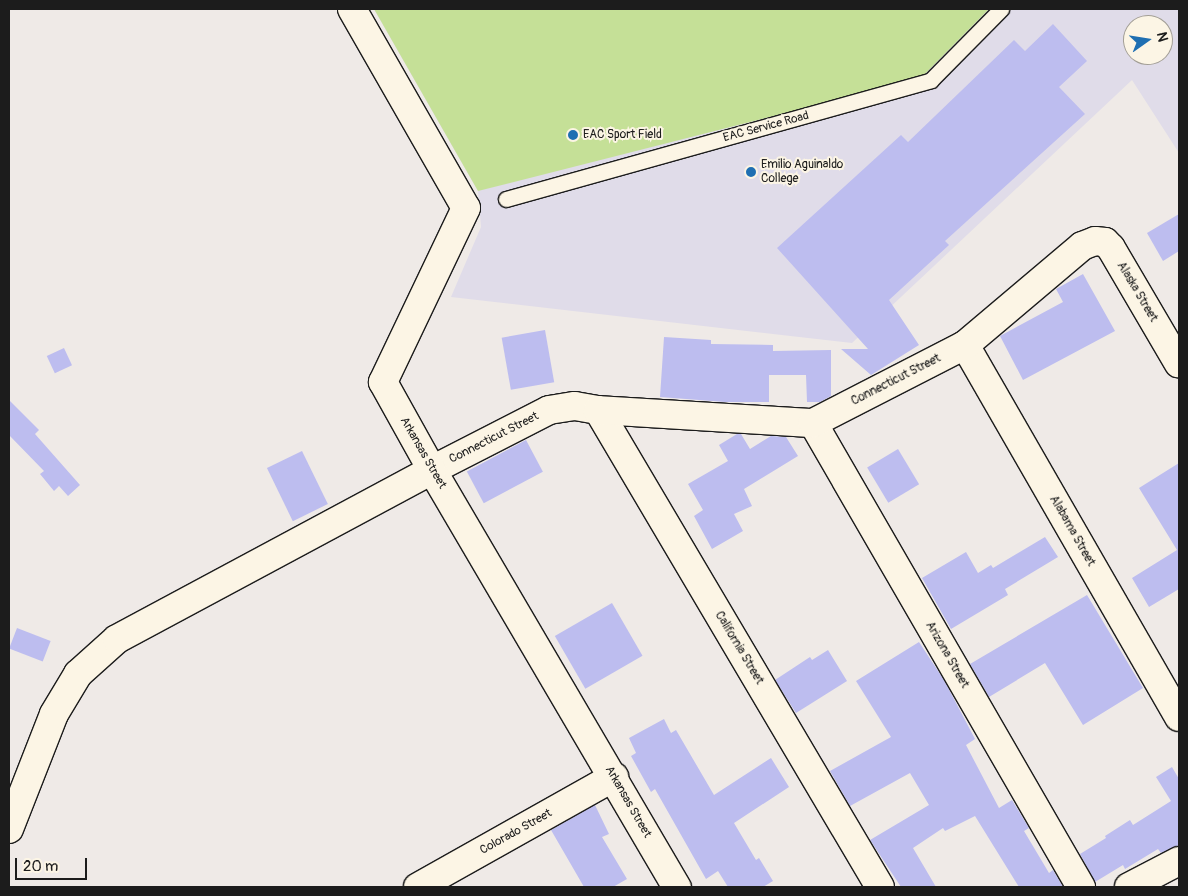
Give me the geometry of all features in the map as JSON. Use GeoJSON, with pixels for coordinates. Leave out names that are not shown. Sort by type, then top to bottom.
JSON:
{"type":"FeatureCollection","features":[{"type":"Feature","properties":{"kind":"street","name":"Arkansas Street"},"geometry":{"type":"LineString","coordinates":[[352,9],[466,208],[383,382],[432,470],[677,887]]}},
{"type":"Feature","properties":{"kind":"street","name":"Alaska Street"},"geometry":{"type":"LineString","coordinates":[[1082,246],[1094,241],[1105,242],[1111,248],[1179,364]]}},
{"type":"Feature","properties":{"kind":"street","name":"Connecticut Street"},"geometry":{"type":"LineString","coordinates":[[9,829],[54,714],[78,674],[117,639],[432,470],[549,410],[575,406],[598,410],[813,423],[965,344],[1082,246]]}},
{"type":"Feature","properties":{"kind":"street","name":"Alabama Street"},"geometry":{"type":"LineString","coordinates":[[965,344],[1179,718]]}},
{"type":"Feature","properties":{"kind":"street","name":"California Street"},"geometry":{"type":"LineString","coordinates":[[598,410],[880,887]]}},
{"type":"Feature","properties":{"kind":"street","name":"Arizona Street"},"geometry":{"type":"LineString","coordinates":[[813,423],[1081,887]]}},
{"type":"Feature","properties":{"kind":"street","name":"Colorado Street"},"geometry":{"type":"LineString","coordinates":[[418,887],[614,777]]}},
{"type":"Feature","properties":{"kind":"street"},"geometry":{"type":"LineString","coordinates":[[1129,887],[1179,861]]}},
{"type":"Feature","properties":{"kind":"lane","name":"EAC Service Road"},"geometry":{"type":"LineString","coordinates":[[506,199],[931,80],[1001,9]]}},
{"type":"Feature","properties":{"kind":"shaded area","name":"Emilio Aguinaldo College"},"geometry":{"type":"Polygon","coordinates":[[[374,9],[1179,9],[1179,153],[1132,80],[852,343],[451,297],[481,227],[478,191],[374,9]]]}},
{"type":"Feature","properties":{"kind":"green space","name":"EAC Sport Field"},"geometry":{"type":"Polygon","coordinates":[[[374,9],[989,9],[920,79],[478,191],[374,9]]]}},
{"type":"Feature","properties":{"kind":"building"},"geometry":{"type":"Polygon","coordinates":[[[1053,24],[1087,61],[1059,87],[1085,114],[945,241],[949,245],[889,300],[919,345],[871,375],[841,349],[868,349],[777,248],[901,135],[908,142],[1014,40],[1025,51],[1053,24]]]}},
{"type":"Feature","properties":{"kind":"building"},"geometry":{"type":"Polygon","coordinates":[[[1179,214],[1179,251],[1163,261],[1147,233],[1179,214]]]}},
{"type":"Feature","properties":{"kind":"building"},"geometry":{"type":"Polygon","coordinates":[[[1083,274],[1115,331],[1023,380],[1000,336],[1063,302],[1056,289],[1083,274]]]}},
{"type":"Feature","properties":{"kind":"building"},"geometry":{"type":"Polygon","coordinates":[[[545,330],[554,382],[511,390],[502,338],[545,330]]]}},
{"type":"Feature","properties":{"kind":"building"},"geometry":{"type":"Polygon","coordinates":[[[664,337],[711,340],[711,344],[773,345],[773,351],[831,350],[831,396],[820,402],[807,402],[806,375],[769,375],[769,402],[725,402],[660,397],[664,337]]]}},
{"type":"Feature","properties":{"kind":"building"},"geometry":{"type":"Polygon","coordinates":[[[64,348],[72,365],[55,373],[47,356],[64,348]]]}},
{"type":"Feature","properties":{"kind":"building"},"geometry":{"type":"Polygon","coordinates":[[[9,400],[39,430],[35,434],[80,485],[68,496],[59,486],[54,491],[40,474],[44,471],[9,435],[9,400]]]}},
{"type":"Feature","properties":{"kind":"building"},"geometry":{"type":"Polygon","coordinates":[[[737,434],[741,434],[750,449],[771,436],[786,437],[798,456],[744,489],[752,506],[734,514],[743,531],[712,549],[694,516],[703,510],[688,484],[728,461],[719,445],[737,434]]]}},
{"type":"Feature","properties":{"kind":"building"},"geometry":{"type":"Polygon","coordinates":[[[526,440],[543,472],[484,503],[467,471],[526,440]]]}},
{"type":"Feature","properties":{"kind":"building"},"geometry":{"type":"Polygon","coordinates":[[[898,449],[919,484],[888,503],[867,468],[898,449]]]}},
{"type":"Feature","properties":{"kind":"building"},"geometry":{"type":"Polygon","coordinates":[[[302,451],[328,504],[293,521],[267,468],[302,451]]]}},
{"type":"Feature","properties":{"kind":"building"},"geometry":{"type":"Polygon","coordinates":[[[1179,463],[1179,589],[1149,607],[1132,578],[1177,550],[1139,488],[1179,463]]]}},
{"type":"Feature","properties":{"kind":"building"},"geometry":{"type":"Polygon","coordinates":[[[1045,537],[1058,557],[1005,589],[1008,595],[951,629],[922,578],[966,552],[978,573],[991,565],[993,568],[1045,537]]]}},
{"type":"Feature","properties":{"kind":"building"},"geometry":{"type":"Polygon","coordinates":[[[1087,595],[1143,688],[1083,725],[1045,663],[989,697],[970,664],[1087,595]]]}},
{"type":"Feature","properties":{"kind":"building"},"geometry":{"type":"Polygon","coordinates":[[[612,603],[642,656],[585,689],[555,636],[612,603]]]}},
{"type":"Feature","properties":{"kind":"building"},"geometry":{"type":"Polygon","coordinates":[[[17,628],[51,641],[43,661],[9,649],[17,628]]]}},
{"type":"Feature","properties":{"kind":"building"},"geometry":{"type":"Polygon","coordinates":[[[919,642],[944,680],[975,739],[966,745],[999,808],[1012,800],[1029,828],[1024,831],[1049,873],[1053,870],[1063,887],[1019,887],[975,816],[945,831],[943,828],[913,848],[936,887],[901,887],[870,840],[929,805],[910,773],[850,806],[830,771],[891,737],[856,681],[919,642]]]}},
{"type":"Feature","properties":{"kind":"building"},"geometry":{"type":"Polygon","coordinates":[[[828,650],[847,681],[796,713],[775,680],[810,657],[812,660],[828,650]]]}},
{"type":"Feature","properties":{"kind":"building"},"geometry":{"type":"Polygon","coordinates":[[[664,719],[671,733],[676,730],[714,795],[771,758],[789,787],[734,823],[756,860],[759,858],[773,881],[763,887],[728,887],[718,871],[706,879],[655,789],[651,792],[631,756],[636,753],[629,738],[664,719]]]}},
{"type":"Feature","properties":{"kind":"building"},"geometry":{"type":"Polygon","coordinates":[[[1172,767],[1179,779],[1179,845],[1161,853],[1158,849],[1125,869],[1123,865],[1095,882],[1080,854],[1130,820],[1133,825],[1171,801],[1156,777],[1172,767]]]}},
{"type":"Feature","properties":{"kind":"building"},"geometry":{"type":"Polygon","coordinates":[[[595,805],[609,834],[602,837],[627,879],[613,887],[584,887],[551,830],[595,805]]]}},
{"type":"Feature","properties":{"kind":"place","name":"EAC Sport Field"},"geometry":{"type":"Point","coordinates":[573,135]}},
{"type":"Feature","properties":{"kind":"place","name":"Emilio Aguinaldo College"},"geometry":{"type":"Point","coordinates":[751,172]}}]}
